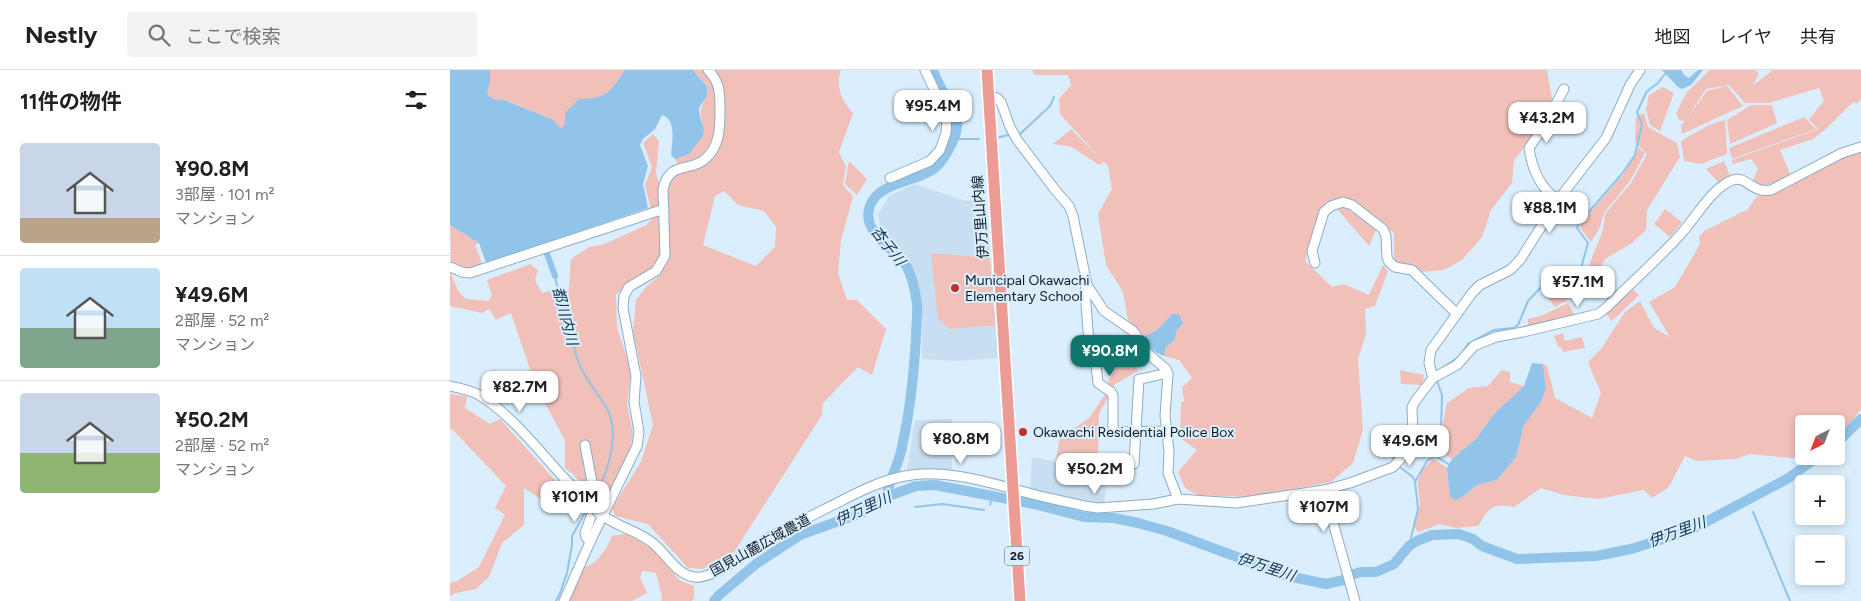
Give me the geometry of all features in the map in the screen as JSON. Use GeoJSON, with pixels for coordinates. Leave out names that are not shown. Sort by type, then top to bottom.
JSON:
{"type":"FeatureCollection","features":[{"type":"Feature","properties":{"kind":"main road","name":"伊万里山内線"},"geometry":{"type":"LineString","coordinates":[[987,70],[1020,601]]}},
{"type":"Feature","properties":{"kind":"street"},"geometry":{"type":"LineString","coordinates":[[564,601],[601,515],[637,446],[639,432],[634,402],[636,376],[623,308],[624,296],[629,287],[649,276],[661,264],[664,256],[664,182],[679,168],[698,164],[704,160],[713,150],[718,138],[720,129],[719,85],[708,70]]}},
{"type":"Feature","properties":{"kind":"street"},"geometry":{"type":"LineString","coordinates":[[890,178],[930,161],[940,150],[946,134],[947,118],[925,70]]}},
{"type":"Feature","properties":{"kind":"street"},"geometry":{"type":"LineString","coordinates":[[1640,70],[1630,85],[1606,138],[1558,200],[1516,264],[1510,270],[1480,285],[1472,293],[1431,350],[1428,357],[1433,378],[1457,365],[1474,346],[1496,336],[1523,332],[1598,314],[1681,235],[1706,202],[1724,185],[1734,179],[1742,180],[1763,192],[1771,190],[1842,153],[1861,147]]}},
{"type":"Feature","properties":{"kind":"street"},"geometry":{"type":"LineString","coordinates":[[1558,200],[1543,188],[1531,159],[1529,148],[1543,128],[1564,89]]}},
{"type":"Feature","properties":{"kind":"street"},"geometry":{"type":"LineString","coordinates":[[988,95],[997,98],[1001,102],[1010,127],[1018,140],[1056,192],[1069,206],[1073,216],[1087,285],[1104,311],[1133,331],[1140,338],[1146,353],[1166,369],[1168,374],[1165,397],[1168,473],[1178,499]]}},
{"type":"Feature","properties":{"kind":"street"},"geometry":{"type":"LineString","coordinates":[[1315,263],[1312,251],[1324,212],[1330,206],[1343,202],[1352,206],[1383,229],[1386,236],[1389,262],[1395,267],[1412,270],[1457,314]]}},
{"type":"Feature","properties":{"kind":"street"},"geometry":{"type":"LineString","coordinates":[[450,266],[462,272],[470,273],[664,209]]}},
{"type":"Feature","properties":{"kind":"street"},"geometry":{"type":"LineString","coordinates":[[1087,285],[1085,291],[1090,356],[1096,366],[1098,383],[1111,392],[1113,396],[1113,432],[1167,431]]}},
{"type":"Feature","properties":{"kind":"street"},"geometry":{"type":"LineString","coordinates":[[1134,464],[1139,379],[1151,378],[1158,374],[1168,374]]}},
{"type":"Feature","properties":{"kind":"street","name":"国見山麓広域農道"},"geometry":{"type":"LineString","coordinates":[[450,386],[478,395],[492,405],[511,421],[601,515],[615,524],[643,535],[660,549],[678,570],[696,578],[722,568],[768,538],[875,485],[907,476],[930,474],[954,475],[1098,508],[1153,504],[1178,499],[1236,503],[1324,490],[1350,483],[1393,467],[1407,452],[1412,436],[1412,407],[1433,378]]}},
{"type":"Feature","properties":{"kind":"street"},"geometry":{"type":"LineString","coordinates":[[585,446],[596,503],[585,533],[590,542]]}},
{"type":"Feature","properties":{"kind":"street"},"geometry":{"type":"LineString","coordinates":[[1324,490],[1354,601]]}},
{"type":"Feature","properties":{"kind":"shaded area"},"geometry":{"type":"Polygon","coordinates":[[[490,70],[625,70],[610,92],[596,99],[562,128],[554,120],[503,99],[500,100],[490,96],[487,93],[490,83],[490,70]]]}},
{"type":"Feature","properties":{"kind":"shaded area"},"geometry":{"type":"Polygon","coordinates":[[[693,70],[841,70],[839,87],[853,113],[839,152],[846,167],[843,185],[853,196],[841,241],[838,273],[847,300],[857,300],[886,329],[872,375],[858,367],[823,403],[822,415],[734,552],[703,569],[688,568],[648,524],[615,516],[612,508],[641,462],[653,425],[633,331],[636,300],[646,287],[660,275],[669,258],[666,191],[671,177],[680,167],[675,159],[689,154],[704,128],[701,109],[707,94],[707,87],[693,70]],[[724,191],[715,196],[703,245],[756,266],[775,247],[776,227],[764,211],[738,205],[724,191]]]}},
{"type":"Feature","properties":{"kind":"shaded area"},"geometry":{"type":"Polygon","coordinates":[[[1032,70],[1547,70],[1552,99],[1532,138],[1514,160],[1512,183],[1491,210],[1482,237],[1462,260],[1444,270],[1422,272],[1415,266],[1394,261],[1394,233],[1353,202],[1336,199],[1321,209],[1305,261],[1332,287],[1344,284],[1369,295],[1383,265],[1388,271],[1375,306],[1365,309],[1366,334],[1358,359],[1363,430],[1353,463],[1331,482],[1250,497],[1198,495],[1185,488],[1178,472],[1197,450],[1180,438],[1181,402],[1184,401],[1182,387],[1192,378],[1179,360],[1164,356],[1166,347],[1175,340],[1176,332],[1183,323],[1179,314],[1172,314],[1157,330],[1145,336],[1128,320],[1123,292],[1106,265],[1098,214],[1112,189],[1108,166],[1104,162],[1099,165],[1072,147],[1053,144],[1071,129],[1100,158],[1060,114],[1059,99],[1071,85],[1068,75],[1035,75],[1032,70]]]}},
{"type":"Feature","properties":{"kind":"shaded area"},"geometry":{"type":"Polygon","coordinates":[[[1710,70],[1755,70],[1759,74],[1753,85],[1773,70],[1861,70],[1861,99],[1858,103],[1853,102],[1813,139],[1780,150],[1791,176],[1763,186],[1752,182],[1758,169],[1751,159],[1733,164],[1732,160],[1818,129],[1809,119],[1824,101],[1819,88],[1769,103],[1745,103],[1729,85],[1706,89],[1685,121],[1679,120],[1676,113],[1687,92],[1710,70]]]}},
{"type":"Feature","properties":{"kind":"shaded area"},"geometry":{"type":"Polygon","coordinates":[[[1727,86],[1743,106],[1682,134],[1681,126],[1707,91],[1727,86]]]}},
{"type":"Feature","properties":{"kind":"shaded area"},"geometry":{"type":"Polygon","coordinates":[[[1663,87],[1674,93],[1660,131],[1650,125],[1646,110],[1649,95],[1663,87]]]}},
{"type":"Feature","properties":{"kind":"shaded area"},"geometry":{"type":"Polygon","coordinates":[[[1751,105],[1772,105],[1777,123],[1730,144],[1727,120],[1751,105]]]}},
{"type":"Feature","properties":{"kind":"shaded area"},"geometry":{"type":"Polygon","coordinates":[[[1644,113],[1648,127],[1677,143],[1680,157],[1647,210],[1646,230],[1632,243],[1605,259],[1594,278],[1566,301],[1555,307],[1544,293],[1574,283],[1588,268],[1603,230],[1605,214],[1631,183],[1647,154],[1635,142],[1636,117],[1644,113]]]}},
{"type":"Feature","properties":{"kind":"shaded area"},"geometry":{"type":"Polygon","coordinates":[[[1804,117],[1816,129],[1732,159],[1729,148],[1804,117]]]}},
{"type":"Feature","properties":{"kind":"shaded area"},"geometry":{"type":"Polygon","coordinates":[[[1725,120],[1727,154],[1701,164],[1684,161],[1681,141],[1709,125],[1725,120]]]}},
{"type":"Feature","properties":{"kind":"shaded area"},"geometry":{"type":"Polygon","coordinates":[[[653,134],[659,141],[656,173],[659,182],[661,257],[653,269],[616,294],[617,327],[631,371],[627,404],[633,434],[630,450],[601,507],[574,475],[565,468],[565,440],[536,387],[511,313],[496,320],[489,309],[482,313],[450,306],[450,272],[459,292],[466,299],[488,301],[492,295],[487,280],[530,264],[538,270],[535,280],[542,293],[553,290],[559,301],[568,297],[571,259],[589,247],[605,244],[646,225],[653,218],[645,185],[652,167],[643,143],[653,134]]]}},
{"type":"Feature","properties":{"kind":"shaded area"},"geometry":{"type":"Polygon","coordinates":[[[1639,148],[1645,153],[1630,181],[1604,213],[1600,227],[1591,242],[1580,228],[1581,223],[1623,175],[1639,148]]]}},
{"type":"Feature","properties":{"kind":"shaded area"},"geometry":{"type":"Polygon","coordinates":[[[1861,151],[1861,409],[1850,424],[1845,428],[1845,415],[1795,415],[1795,458],[1751,454],[1735,459],[1697,461],[1685,456],[1669,487],[1652,498],[1644,490],[1598,499],[1564,495],[1541,488],[1514,507],[1496,506],[1492,508],[1485,514],[1478,526],[1456,528],[1440,524],[1419,532],[1414,528],[1420,506],[1418,481],[1423,470],[1431,461],[1434,459],[1447,468],[1450,496],[1464,496],[1477,485],[1497,480],[1516,457],[1524,424],[1541,402],[1546,389],[1543,364],[1547,366],[1555,398],[1592,418],[1601,393],[1588,362],[1601,349],[1625,312],[1640,301],[1654,328],[1670,337],[1649,302],[1675,287],[1700,244],[1699,237],[1704,231],[1748,209],[1757,196],[1769,195],[1845,156],[1861,151]]]}},
{"type":"Feature","properties":{"kind":"shaded area"},"geometry":{"type":"Polygon","coordinates":[[[849,161],[867,179],[857,195],[845,184],[849,161]]]}},
{"type":"Feature","properties":{"kind":"shaded area"},"geometry":{"type":"Polygon","coordinates":[[[1724,161],[1730,176],[1718,182],[1706,169],[1724,161]]]}},
{"type":"Feature","properties":{"kind":"shaded area","name":"Municipal Okawachi Elementary School"},"geometry":{"type":"Polygon","coordinates":[[[915,184],[966,201],[986,198],[998,358],[956,361],[922,359],[922,306],[915,270],[881,232],[878,215],[889,196],[915,184]]]}},
{"type":"Feature","properties":{"kind":"shaded area"},"geometry":{"type":"Polygon","coordinates":[[[1345,207],[1376,230],[1369,246],[1337,209],[1345,207]]]}},
{"type":"Feature","properties":{"kind":"shaded area"},"geometry":{"type":"Polygon","coordinates":[[[1665,209],[1682,222],[1670,237],[1654,224],[1665,209]]]}},
{"type":"Feature","properties":{"kind":"shaded area"},"geometry":{"type":"Polygon","coordinates":[[[450,225],[479,243],[475,245],[483,266],[465,271],[451,263],[450,225]]]}},
{"type":"Feature","properties":{"kind":"shaded area"},"geometry":{"type":"Polygon","coordinates":[[[931,253],[990,258],[995,325],[950,329],[938,318],[931,253]]]}},
{"type":"Feature","properties":{"kind":"shaded area"},"geometry":{"type":"Polygon","coordinates":[[[1631,288],[1639,295],[1612,321],[1605,313],[1631,288]]]}},
{"type":"Feature","properties":{"kind":"shaded area"},"geometry":{"type":"Polygon","coordinates":[[[1568,303],[1575,316],[1528,326],[1528,319],[1543,315],[1568,303]]]}},
{"type":"Feature","properties":{"kind":"shaded area"},"geometry":{"type":"Polygon","coordinates":[[[1563,333],[1565,341],[1582,337],[1585,348],[1563,352],[1561,347],[1558,347],[1554,336],[1563,333]]]}},
{"type":"Feature","properties":{"kind":"shaded area"},"geometry":{"type":"Polygon","coordinates":[[[1120,362],[1134,362],[1138,371],[1115,384],[1099,414],[1098,463],[1107,471],[1121,474],[1122,481],[1108,481],[1086,468],[1056,462],[1059,440],[1090,417],[1107,391],[1109,379],[1120,362]]]}},
{"type":"Feature","properties":{"kind":"shaded area"},"geometry":{"type":"Polygon","coordinates":[[[1400,370],[1424,375],[1422,385],[1401,384],[1400,370]]]}},
{"type":"Feature","properties":{"kind":"shaded area"},"geometry":{"type":"Polygon","coordinates":[[[1502,370],[1510,372],[1510,382],[1524,386],[1494,414],[1476,439],[1452,459],[1441,451],[1445,439],[1442,428],[1447,403],[1469,388],[1488,386],[1502,370]]]}},
{"type":"Feature","properties":{"kind":"shaded area"},"geometry":{"type":"Polygon","coordinates":[[[450,394],[467,396],[465,408],[490,424],[500,419],[564,490],[551,506],[524,488],[524,525],[502,543],[489,577],[476,589],[450,596],[450,583],[457,581],[479,567],[505,515],[495,508],[506,486],[452,429],[450,430],[450,394]]]}},
{"type":"Feature","properties":{"kind":"shaded area"},"geometry":{"type":"Polygon","coordinates":[[[952,419],[952,470],[907,470],[915,420],[952,419]]]}},
{"type":"Feature","properties":{"kind":"shaded area"},"geometry":{"type":"Polygon","coordinates":[[[1032,457],[1086,468],[1108,481],[1103,506],[1030,491],[1032,457]]]}},
{"type":"Feature","properties":{"kind":"shaded area"},"geometry":{"type":"Polygon","coordinates":[[[631,533],[657,551],[679,580],[694,586],[694,598],[692,601],[661,601],[662,597],[656,573],[643,571],[640,577],[647,593],[632,601],[566,601],[582,568],[597,560],[612,536],[631,533]]]}},
{"type":"Feature","properties":{"kind":"water"},"geometry":{"type":"Polygon","coordinates":[[[450,70],[490,70],[490,83],[487,93],[490,96],[554,120],[562,128],[565,123],[565,113],[579,99],[596,97],[607,93],[625,70],[693,70],[707,87],[707,96],[699,108],[704,128],[703,136],[689,154],[675,159],[671,155],[672,126],[667,118],[662,115],[655,129],[643,139],[640,145],[648,166],[643,184],[648,208],[486,263],[479,243],[450,225],[450,70]]]}},
{"type":"Feature","properties":{"kind":"water"},"geometry":{"type":"Polygon","coordinates":[[[1662,70],[1681,70],[1689,78],[1698,70],[1703,70],[1691,85],[1682,89],[1662,70]]]}},
{"type":"Feature","properties":{"kind":"water"},"geometry":{"type":"Polygon","coordinates":[[[1172,314],[1179,314],[1183,323],[1176,332],[1175,340],[1166,347],[1164,356],[1151,349],[1145,336],[1157,330],[1172,314]]]}},
{"type":"Feature","properties":{"kind":"water"},"geometry":{"type":"Polygon","coordinates":[[[1532,363],[1543,364],[1546,389],[1541,402],[1524,425],[1516,457],[1497,480],[1477,485],[1456,500],[1450,497],[1447,468],[1452,459],[1476,439],[1494,414],[1524,386],[1532,363]]]}},
{"type":"Feature","properties":{"kind":"waterway","name":"杏子川"},"geometry":{"type":"LineString","coordinates":[[886,497],[901,453],[907,420],[914,365],[917,303],[907,267],[875,233],[868,218],[873,200],[880,193],[935,168],[943,160],[952,143],[957,130],[956,116],[933,70]]}},
{"type":"Feature","properties":{"kind":"waterway"},"geometry":{"type":"LineString","coordinates":[[1462,353],[1468,344],[1494,330],[1513,328],[1518,325],[1528,301],[1542,286],[1574,277],[1581,268],[1588,243],[1577,228],[1579,223],[1621,175],[1635,155],[1642,124],[1637,112],[1647,91],[1658,83],[1665,74]]}},
{"type":"Feature","properties":{"kind":"waterway"},"geometry":{"type":"LineString","coordinates":[[1019,135],[1050,106],[1054,97]]}},
{"type":"Feature","properties":{"kind":"waterway"},"geometry":{"type":"LineString","coordinates":[[996,138],[1008,135],[1011,137]]}},
{"type":"Feature","properties":{"kind":"waterway"},"geometry":{"type":"LineString","coordinates":[[954,139],[979,139]]}},
{"type":"Feature","properties":{"kind":"waterway","name":"都川内川"},"geometry":{"type":"LineString","coordinates":[[546,251],[555,276]]}},
{"type":"Feature","properties":{"kind":"waterway","name":"都川内川"},"geometry":{"type":"LineString","coordinates":[[555,276],[579,364],[610,416],[613,438],[612,449],[606,471],[597,491]]}},
{"type":"Feature","properties":{"kind":"waterway"},"geometry":{"type":"LineString","coordinates":[[1442,368],[1459,357]]}},
{"type":"Feature","properties":{"kind":"waterway"},"geometry":{"type":"LineString","coordinates":[[1409,546],[1418,509],[1415,482],[1427,461],[1435,456],[1439,450],[1443,439],[1441,430],[1442,395],[1437,381]]}},
{"type":"Feature","properties":{"kind":"waterway","name":"伊万里川"},"geometry":{"type":"LineString","coordinates":[[1845,435],[1861,419]]}},
{"type":"Feature","properties":{"kind":"waterway"},"geometry":{"type":"LineString","coordinates":[[1384,441],[1394,460]]}},
{"type":"Feature","properties":{"kind":"waterway"},"geometry":{"type":"LineString","coordinates":[[1435,456],[1450,465]]}},
{"type":"Feature","properties":{"kind":"waterway","name":"伊万里川"},"geometry":{"type":"LineString","coordinates":[[714,601],[756,564],[800,535],[861,513],[886,497],[916,486],[935,485],[1034,504],[1084,517],[1114,518],[1138,523],[1167,531],[1288,576],[1326,584],[1344,580],[1361,572],[1376,572],[1394,564],[1409,546],[1432,535],[1459,534],[1473,539],[1482,546],[1517,559],[1596,556],[1631,549],[1688,531],[1787,479],[1806,465]]}},
{"type":"Feature","properties":{"kind":"waterway"},"geometry":{"type":"LineString","coordinates":[[1401,468],[1413,477],[1415,482]]}},
{"type":"Feature","properties":{"kind":"waterway"},"geometry":{"type":"LineString","coordinates":[[990,505],[992,496]]}},
{"type":"Feature","properties":{"kind":"waterway"},"geometry":{"type":"LineString","coordinates":[[915,507],[943,504],[984,510]]}},
{"type":"Feature","properties":{"kind":"waterway","name":"都川内川"},"geometry":{"type":"LineString","coordinates":[[556,601],[567,573],[572,536],[589,506]]}},
{"type":"Feature","properties":{"kind":"waterway"},"geometry":{"type":"LineString","coordinates":[[1753,512],[1790,601]]}},
{"type":"Feature","properties":{"kind":"place","name":"Municipal Okawachi Elementary School"},"geometry":{"type":"Point","coordinates":[955,288]}},
{"type":"Feature","properties":{"kind":"place","name":"Okawachi Residential Police Box"},"geometry":{"type":"Point","coordinates":[1023,432]}}]}
